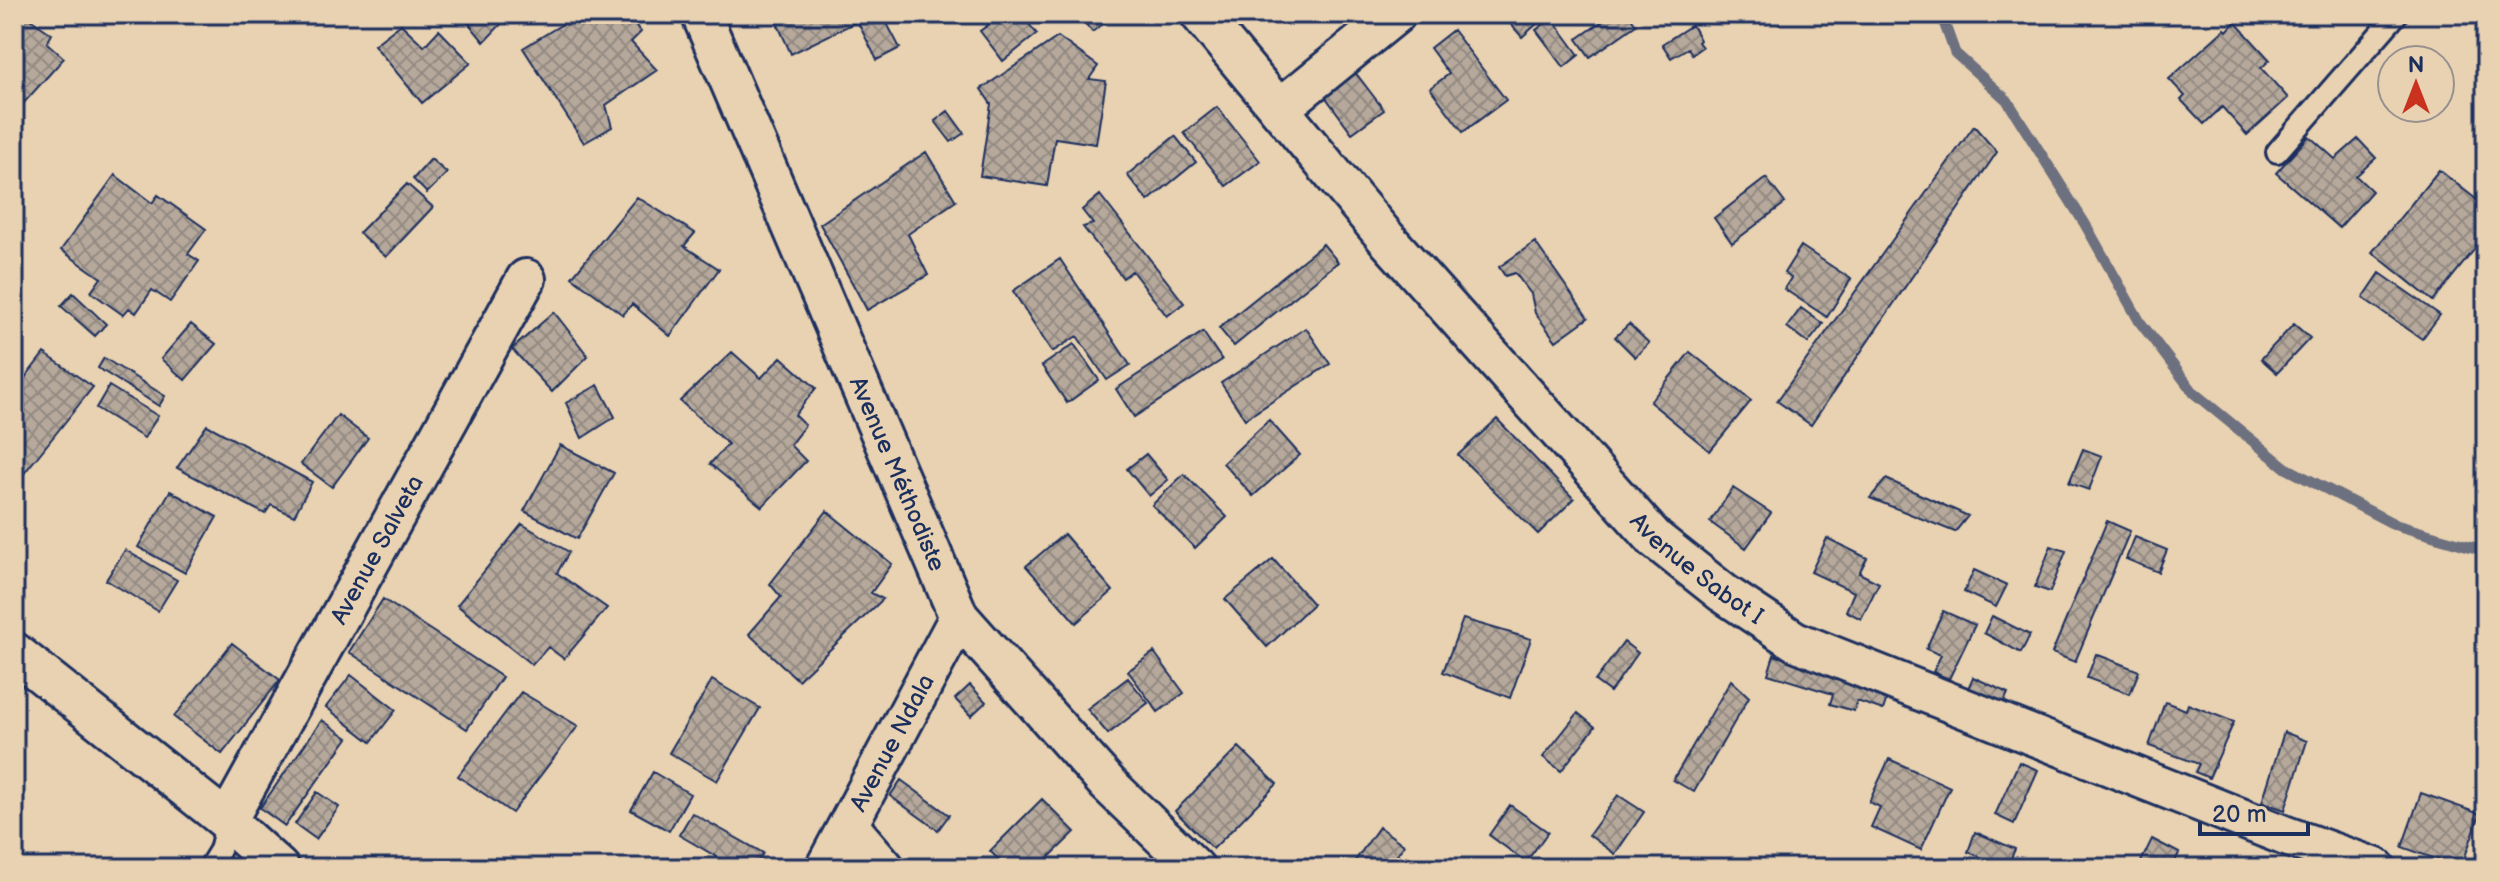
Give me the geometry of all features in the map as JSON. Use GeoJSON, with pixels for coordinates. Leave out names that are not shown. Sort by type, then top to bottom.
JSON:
{"type":"FeatureCollection","features":[{"type":"Feature","properties":{"kind":"street","name":"Avenue Méthodiste"},"geometry":{"type":"LineString","coordinates":[[701,14],[959,617],[1108,784],[1195,868]]}},
{"type":"Feature","properties":{"kind":"street","name":"Avenue Sabot I"},"geometry":{"type":"LineString","coordinates":[[1200,14],[1387,239],[1655,539],[1723,593],[1795,641],[2286,836],[2376,868]]}},
{"type":"Feature","properties":{"kind":"street"},"geometry":{"type":"LineString","coordinates":[[1279,109],[1396,14]]}},
{"type":"Feature","properties":{"kind":"street","name":"Avenue Salveta"},"geometry":{"type":"LineString","coordinates":[[227,821],[526,279]]}},
{"type":"Feature","properties":{"kind":"street","name":"Avenue Ndala"},"geometry":{"type":"LineString","coordinates":[[825,868],[959,617]]}},
{"type":"Feature","properties":{"kind":"street"},"geometry":{"type":"LineString","coordinates":[[14,652],[227,821],[279,868]]}},
{"type":"Feature","properties":{"kind":"street"},"geometry":{"type":"LineString","coordinates":[[849,826],[885,868]]}},
{"type":"Feature","properties":{"kind":"lane"},"geometry":{"type":"LineString","coordinates":[[2277,152],[2397,14]]}},
{"type":"Feature","properties":{"kind":"lane"},"geometry":{"type":"LineString","coordinates":[[209,868],[220,850],[227,821]]}},
{"type":"Feature","properties":{"kind":"building"},"geometry":{"type":"Polygon","coordinates":[[[461,14],[502,14],[506,19],[484,42],[461,14]]]}},
{"type":"Feature","properties":{"kind":"building"},"geometry":{"type":"Polygon","coordinates":[[[579,14],[612,14],[614,17],[626,14],[641,32],[631,42],[657,70],[606,105],[612,127],[584,143],[523,48],[579,14]]]}},
{"type":"Feature","properties":{"kind":"building"},"geometry":{"type":"Polygon","coordinates":[[[773,14],[872,14],[791,54],[773,14]]]}},
{"type":"Feature","properties":{"kind":"building"},"geometry":{"type":"Polygon","coordinates":[[[871,14],[882,14],[900,48],[877,60],[857,21],[871,14]]]}},
{"type":"Feature","properties":{"kind":"building"},"geometry":{"type":"Polygon","coordinates":[[[1003,14],[1021,14],[1037,34],[1003,61],[980,31],[1003,14]]]}},
{"type":"Feature","properties":{"kind":"building"},"geometry":{"type":"Polygon","coordinates":[[[1078,14],[1117,14],[1092,32],[1078,14]]]}},
{"type":"Feature","properties":{"kind":"building"},"geometry":{"type":"Polygon","coordinates":[[[1502,14],[1548,14],[1522,37],[1502,14]]]}},
{"type":"Feature","properties":{"kind":"building"},"geometry":{"type":"Polygon","coordinates":[[[1613,14],[1629,14],[1636,25],[1590,57],[1577,39],[1613,14]]]}},
{"type":"Feature","properties":{"kind":"building"},"geometry":{"type":"Polygon","coordinates":[[[24,15],[52,34],[47,43],[64,58],[14,114],[14,27],[24,15]]]}},
{"type":"Feature","properties":{"kind":"building"},"geometry":{"type":"Polygon","coordinates":[[[1552,18],[1579,55],[1564,67],[1536,30],[1552,18]]]}},
{"type":"Feature","properties":{"kind":"building"},"geometry":{"type":"Polygon","coordinates":[[[2235,22],[2270,60],[2261,68],[2288,98],[2247,135],[2222,107],[2204,124],[2181,100],[2185,96],[2169,79],[2235,22]]]}},
{"type":"Feature","properties":{"kind":"building"},"geometry":{"type":"Polygon","coordinates":[[[401,24],[424,46],[439,30],[471,63],[422,103],[374,45],[401,24]]]}},
{"type":"Feature","properties":{"kind":"building"},"geometry":{"type":"Polygon","coordinates":[[[1692,25],[1702,47],[1692,54],[1688,48],[1671,58],[1662,44],[1692,25]]]}},
{"type":"Feature","properties":{"kind":"building"},"geometry":{"type":"Polygon","coordinates":[[[1453,30],[1506,100],[1463,132],[1430,88],[1449,74],[1430,48],[1453,30]]]}},
{"type":"Feature","properties":{"kind":"building"},"geometry":{"type":"Polygon","coordinates":[[[1058,37],[1098,66],[1089,79],[1106,81],[1096,144],[1055,138],[1047,186],[980,176],[991,104],[981,89],[1058,37]]]}},
{"type":"Feature","properties":{"kind":"building"},"geometry":{"type":"Polygon","coordinates":[[[1355,72],[1384,110],[1352,133],[1324,95],[1355,72]]]}},
{"type":"Feature","properties":{"kind":"building"},"geometry":{"type":"Polygon","coordinates":[[[1217,107],[1260,161],[1226,186],[1184,133],[1217,107]]]}},
{"type":"Feature","properties":{"kind":"building"},"geometry":{"type":"Polygon","coordinates":[[[948,111],[964,133],[951,142],[935,121],[948,111]]]}},
{"type":"Feature","properties":{"kind":"building"},"geometry":{"type":"Polygon","coordinates":[[[1974,126],[1997,152],[1811,425],[1777,401],[1974,126]]]}},
{"type":"Feature","properties":{"kind":"building"},"geometry":{"type":"Polygon","coordinates":[[[1175,136],[1196,162],[1148,201],[1127,175],[1175,136]]]}},
{"type":"Feature","properties":{"kind":"building"},"geometry":{"type":"Polygon","coordinates":[[[2309,136],[2335,159],[2358,139],[2376,158],[2356,176],[2372,191],[2339,228],[2276,173],[2309,136]]]}},
{"type":"Feature","properties":{"kind":"building"},"geometry":{"type":"Polygon","coordinates":[[[926,152],[956,201],[908,234],[928,275],[867,310],[820,224],[926,152]]]}},
{"type":"Feature","properties":{"kind":"building"},"geometry":{"type":"Polygon","coordinates":[[[431,159],[447,173],[427,193],[413,179],[431,159]]]}},
{"type":"Feature","properties":{"kind":"building"},"geometry":{"type":"Polygon","coordinates":[[[2439,170],[2486,207],[2486,235],[2433,301],[2372,252],[2439,170]]]}},
{"type":"Feature","properties":{"kind":"building"},"geometry":{"type":"Polygon","coordinates":[[[115,175],[152,203],[158,195],[206,229],[188,254],[199,261],[170,302],[152,290],[136,313],[129,308],[123,315],[91,292],[101,278],[61,250],[115,175]]]}},
{"type":"Feature","properties":{"kind":"building"},"geometry":{"type":"Polygon","coordinates":[[[1766,178],[1785,203],[1732,243],[1714,218],[1766,178]]]}},
{"type":"Feature","properties":{"kind":"building"},"geometry":{"type":"Polygon","coordinates":[[[407,184],[433,207],[386,257],[359,233],[407,184]]]}},
{"type":"Feature","properties":{"kind":"building"},"geometry":{"type":"Polygon","coordinates":[[[1100,195],[1184,303],[1167,316],[1132,271],[1123,278],[1083,227],[1093,224],[1082,210],[1100,195]]]}},
{"type":"Feature","properties":{"kind":"building"},"geometry":{"type":"Polygon","coordinates":[[[637,197],[695,233],[684,246],[719,269],[670,336],[632,304],[623,315],[572,277],[637,197]]]}},
{"type":"Feature","properties":{"kind":"building"},"geometry":{"type":"Polygon","coordinates":[[[1535,242],[1588,318],[1556,341],[1535,313],[1531,294],[1515,273],[1505,276],[1499,267],[1535,242]]]}},
{"type":"Feature","properties":{"kind":"building"},"geometry":{"type":"Polygon","coordinates":[[[1323,244],[1338,262],[1234,346],[1219,328],[1323,244]]]}},
{"type":"Feature","properties":{"kind":"building"},"geometry":{"type":"Polygon","coordinates":[[[1801,246],[1851,279],[1827,317],[1784,289],[1791,278],[1784,273],[1801,246]]]}},
{"type":"Feature","properties":{"kind":"building"},"geometry":{"type":"Polygon","coordinates":[[[1060,259],[1130,365],[1107,380],[1077,336],[1052,352],[1013,291],[1060,259]]]}},
{"type":"Feature","properties":{"kind":"building"},"geometry":{"type":"Polygon","coordinates":[[[2380,273],[2440,315],[2422,339],[2363,298],[2380,273]]]}},
{"type":"Feature","properties":{"kind":"building"},"geometry":{"type":"Polygon","coordinates":[[[73,293],[106,324],[95,336],[61,306],[73,293]]]}},
{"type":"Feature","properties":{"kind":"building"},"geometry":{"type":"Polygon","coordinates":[[[1801,308],[1823,324],[1808,343],[1787,327],[1801,308]]]}},
{"type":"Feature","properties":{"kind":"building"},"geometry":{"type":"Polygon","coordinates":[[[554,312],[588,356],[552,392],[512,349],[554,312]]]}},
{"type":"Feature","properties":{"kind":"building"},"geometry":{"type":"Polygon","coordinates":[[[191,324],[216,344],[185,380],[161,359],[191,324]]]}},
{"type":"Feature","properties":{"kind":"building"},"geometry":{"type":"Polygon","coordinates":[[[1629,324],[1649,343],[1635,357],[1615,337],[1629,324]]]}},
{"type":"Feature","properties":{"kind":"building"},"geometry":{"type":"Polygon","coordinates":[[[2294,324],[2310,338],[2277,373],[2261,359],[2294,324]]]}},
{"type":"Feature","properties":{"kind":"building"},"geometry":{"type":"Polygon","coordinates":[[[1306,328],[1330,364],[1245,419],[1221,383],[1306,328]]]}},
{"type":"Feature","properties":{"kind":"building"},"geometry":{"type":"Polygon","coordinates":[[[1203,332],[1222,360],[1134,417],[1116,389],[1203,332]]]}},
{"type":"Feature","properties":{"kind":"building"},"geometry":{"type":"Polygon","coordinates":[[[1074,344],[1099,380],[1067,403],[1042,366],[1074,344]]]}},
{"type":"Feature","properties":{"kind":"building"},"geometry":{"type":"Polygon","coordinates":[[[732,352],[761,378],[781,357],[816,388],[795,415],[805,425],[790,445],[806,461],[762,507],[710,464],[728,444],[680,401],[732,352]]]}},
{"type":"Feature","properties":{"kind":"building"},"geometry":{"type":"Polygon","coordinates":[[[1690,352],[1751,401],[1710,451],[1650,402],[1690,352]]]}},
{"type":"Feature","properties":{"kind":"building"},"geometry":{"type":"Polygon","coordinates":[[[44,353],[93,387],[14,486],[14,392],[44,353]]]}},
{"type":"Feature","properties":{"kind":"building"},"geometry":{"type":"Polygon","coordinates":[[[104,358],[165,396],[159,406],[98,368],[104,358]]]}},
{"type":"Feature","properties":{"kind":"building"},"geometry":{"type":"Polygon","coordinates":[[[598,385],[615,417],[582,438],[566,403],[598,385]]]}},
{"type":"Feature","properties":{"kind":"building"},"geometry":{"type":"Polygon","coordinates":[[[109,386],[158,416],[144,438],[96,408],[109,386]]]}},
{"type":"Feature","properties":{"kind":"building"},"geometry":{"type":"Polygon","coordinates":[[[338,415],[368,438],[332,487],[301,464],[338,415]]]}},
{"type":"Feature","properties":{"kind":"building"},"geometry":{"type":"Polygon","coordinates":[[[1497,419],[1574,499],[1538,534],[1458,455],[1497,419]]]}},
{"type":"Feature","properties":{"kind":"building"},"geometry":{"type":"Polygon","coordinates":[[[1269,420],[1300,455],[1253,496],[1223,463],[1269,420]]]}},
{"type":"Feature","properties":{"kind":"building"},"geometry":{"type":"Polygon","coordinates":[[[207,425],[312,482],[294,516],[271,505],[265,514],[177,468],[207,425]]]}},
{"type":"Feature","properties":{"kind":"building"},"geometry":{"type":"Polygon","coordinates":[[[560,445],[614,473],[577,539],[524,511],[560,445]]]}},
{"type":"Feature","properties":{"kind":"building"},"geometry":{"type":"Polygon","coordinates":[[[2083,449],[2102,456],[2089,490],[2069,483],[2083,449]]]}},
{"type":"Feature","properties":{"kind":"building"},"geometry":{"type":"Polygon","coordinates":[[[1146,454],[1168,480],[1149,496],[1127,469],[1146,454]]]}},
{"type":"Feature","properties":{"kind":"building"},"geometry":{"type":"Polygon","coordinates":[[[1184,474],[1227,517],[1195,548],[1152,505],[1184,474]]]}},
{"type":"Feature","properties":{"kind":"building"},"geometry":{"type":"Polygon","coordinates":[[[1886,479],[1968,516],[1955,532],[1870,498],[1886,479]]]}},
{"type":"Feature","properties":{"kind":"building"},"geometry":{"type":"Polygon","coordinates":[[[1733,488],[1771,513],[1746,548],[1710,522],[1733,488]]]}},
{"type":"Feature","properties":{"kind":"building"},"geometry":{"type":"Polygon","coordinates":[[[170,491],[217,517],[185,573],[138,547],[170,491]]]}},
{"type":"Feature","properties":{"kind":"building"},"geometry":{"type":"Polygon","coordinates":[[[827,511],[892,564],[871,593],[883,599],[798,680],[749,634],[781,597],[770,584],[827,511]]]}},
{"type":"Feature","properties":{"kind":"building"},"geometry":{"type":"Polygon","coordinates":[[[2107,521],[2130,531],[2075,662],[2052,653],[2107,521]]]}},
{"type":"Feature","properties":{"kind":"building"},"geometry":{"type":"Polygon","coordinates":[[[522,524],[569,552],[557,573],[607,608],[564,659],[548,647],[532,665],[457,605],[522,524]]]}},
{"type":"Feature","properties":{"kind":"building"},"geometry":{"type":"Polygon","coordinates":[[[1064,534],[1113,591],[1076,623],[1026,566],[1064,534]]]}},
{"type":"Feature","properties":{"kind":"building"},"geometry":{"type":"Polygon","coordinates":[[[2135,537],[2167,550],[2158,572],[2126,559],[2135,537]]]}},
{"type":"Feature","properties":{"kind":"building"},"geometry":{"type":"Polygon","coordinates":[[[1827,538],[1867,558],[1859,573],[1879,583],[1861,619],[1846,611],[1854,592],[1811,572],[1827,538]]]}},
{"type":"Feature","properties":{"kind":"building"},"geometry":{"type":"Polygon","coordinates":[[[2051,546],[2066,551],[2050,592],[2035,587],[2051,546]]]}},
{"type":"Feature","properties":{"kind":"building"},"geometry":{"type":"Polygon","coordinates":[[[125,550],[177,580],[158,611],[106,580],[125,550]]]}},
{"type":"Feature","properties":{"kind":"building"},"geometry":{"type":"Polygon","coordinates":[[[1273,559],[1313,604],[1267,647],[1225,599],[1273,559]]]}},
{"type":"Feature","properties":{"kind":"building"},"geometry":{"type":"Polygon","coordinates":[[[1974,570],[2007,585],[1996,607],[1964,592],[1974,570]]]}},
{"type":"Feature","properties":{"kind":"building"},"geometry":{"type":"Polygon","coordinates":[[[383,599],[502,677],[467,729],[349,652],[383,599]]]}},
{"type":"Feature","properties":{"kind":"building"},"geometry":{"type":"Polygon","coordinates":[[[1943,611],[1975,625],[1949,679],[1933,672],[1941,655],[1926,649],[1943,611]]]}},
{"type":"Feature","properties":{"kind":"building"},"geometry":{"type":"Polygon","coordinates":[[[1992,616],[2030,635],[2021,653],[1984,633],[1992,616]]]}},
{"type":"Feature","properties":{"kind":"building"},"geometry":{"type":"Polygon","coordinates":[[[1463,619],[1531,639],[1510,698],[1443,672],[1463,619]]]}},
{"type":"Feature","properties":{"kind":"building"},"geometry":{"type":"Polygon","coordinates":[[[1624,642],[1638,653],[1610,692],[1595,681],[1624,642]]]}},
{"type":"Feature","properties":{"kind":"building"},"geometry":{"type":"Polygon","coordinates":[[[232,643],[280,680],[222,754],[174,717],[232,643]]]}},
{"type":"Feature","properties":{"kind":"building"},"geometry":{"type":"Polygon","coordinates":[[[1154,652],[1184,693],[1158,712],[1128,671],[1154,652]]]}},
{"type":"Feature","properties":{"kind":"building"},"geometry":{"type":"Polygon","coordinates":[[[2096,654],[2139,671],[2130,694],[2087,678],[2096,654]]]}},
{"type":"Feature","properties":{"kind":"building"},"geometry":{"type":"Polygon","coordinates":[[[1774,655],[1889,692],[1883,710],[1857,701],[1854,711],[1830,704],[1833,694],[1768,674],[1774,655]]]}},
{"type":"Feature","properties":{"kind":"building"},"geometry":{"type":"Polygon","coordinates":[[[351,675],[396,710],[371,742],[326,707],[351,675]]]}},
{"type":"Feature","properties":{"kind":"building"},"geometry":{"type":"Polygon","coordinates":[[[1973,677],[2008,693],[2001,709],[1966,693],[1973,677]]]}},
{"type":"Feature","properties":{"kind":"building"},"geometry":{"type":"Polygon","coordinates":[[[1128,678],[1148,703],[1108,734],[1087,709],[1128,678]]]}},
{"type":"Feature","properties":{"kind":"building"},"geometry":{"type":"Polygon","coordinates":[[[712,680],[760,708],[717,781],[669,753],[712,680]]]}},
{"type":"Feature","properties":{"kind":"building"},"geometry":{"type":"Polygon","coordinates":[[[1731,680],[1749,697],[1694,792],[1673,780],[1731,680]]]}},
{"type":"Feature","properties":{"kind":"building"},"geometry":{"type":"Polygon","coordinates":[[[970,685],[986,702],[971,716],[955,699],[970,685]]]}},
{"type":"Feature","properties":{"kind":"building"},"geometry":{"type":"Polygon","coordinates":[[[521,692],[578,726],[512,813],[458,776],[521,692]]]}},
{"type":"Feature","properties":{"kind":"building"},"geometry":{"type":"Polygon","coordinates":[[[2165,702],[2186,710],[2188,704],[2234,722],[2209,778],[2195,772],[2199,764],[2149,746],[2165,702]]]}},
{"type":"Feature","properties":{"kind":"building"},"geometry":{"type":"Polygon","coordinates":[[[1578,713],[1595,727],[1561,771],[1543,757],[1578,713]]]}},
{"type":"Feature","properties":{"kind":"building"},"geometry":{"type":"Polygon","coordinates":[[[322,720],[348,738],[285,826],[260,808],[322,720]]]}},
{"type":"Feature","properties":{"kind":"building"},"geometry":{"type":"Polygon","coordinates":[[[2284,732],[2307,741],[2285,810],[2262,802],[2284,732]]]}},
{"type":"Feature","properties":{"kind":"building"},"geometry":{"type":"Polygon","coordinates":[[[1239,747],[1277,784],[1213,849],[1175,811],[1239,747]]]}},
{"type":"Feature","properties":{"kind":"building"},"geometry":{"type":"Polygon","coordinates":[[[1889,759],[1950,787],[1921,850],[1871,827],[1880,807],[1869,802],[1889,759]]]}},
{"type":"Feature","properties":{"kind":"building"},"geometry":{"type":"Polygon","coordinates":[[[2019,762],[2038,770],[2014,824],[1995,815],[2019,762]]]}},
{"type":"Feature","properties":{"kind":"building"},"geometry":{"type":"Polygon","coordinates":[[[653,772],[690,794],[669,831],[631,810],[653,772]]]}},
{"type":"Feature","properties":{"kind":"building"},"geometry":{"type":"Polygon","coordinates":[[[901,780],[949,815],[938,830],[890,796],[901,780]]]}},
{"type":"Feature","properties":{"kind":"building"},"geometry":{"type":"Polygon","coordinates":[[[317,792],[339,807],[316,839],[295,824],[317,792]]]}},
{"type":"Feature","properties":{"kind":"building"},"geometry":{"type":"Polygon","coordinates":[[[2421,793],[2480,814],[2461,868],[2402,847],[2421,793]]]}},
{"type":"Feature","properties":{"kind":"building"},"geometry":{"type":"Polygon","coordinates":[[[1618,795],[1644,812],[1615,854],[1589,835],[1618,795]]]}},
{"type":"Feature","properties":{"kind":"building"},"geometry":{"type":"Polygon","coordinates":[[[1042,799],[1075,832],[1038,868],[1007,868],[990,851],[1042,799]]]}},
{"type":"Feature","properties":{"kind":"building"},"geometry":{"type":"Polygon","coordinates":[[[1510,805],[1548,832],[1526,862],[1489,835],[1510,805]]]}},
{"type":"Feature","properties":{"kind":"building"},"geometry":{"type":"Polygon","coordinates":[[[692,813],[763,853],[755,868],[736,868],[679,835],[692,813]]]}},
{"type":"Feature","properties":{"kind":"building"},"geometry":{"type":"Polygon","coordinates":[[[1379,827],[1404,845],[1388,868],[1350,868],[1379,827]]]}},
{"type":"Feature","properties":{"kind":"building"},"geometry":{"type":"Polygon","coordinates":[[[1975,832],[2015,849],[2007,868],[1968,852],[1975,832]]]}},
{"type":"Feature","properties":{"kind":"building"},"geometry":{"type":"Polygon","coordinates":[[[2152,839],[2179,853],[2172,868],[2138,868],[2152,839]]]}},
{"type":"Feature","properties":{"kind":"waterway"},"geometry":{"type":"LineString","coordinates":[[1941,14],[1955,53],[2007,100],[2085,224],[2140,322],[2194,393],[2286,468],[2396,525],[2486,551]]}}]}
